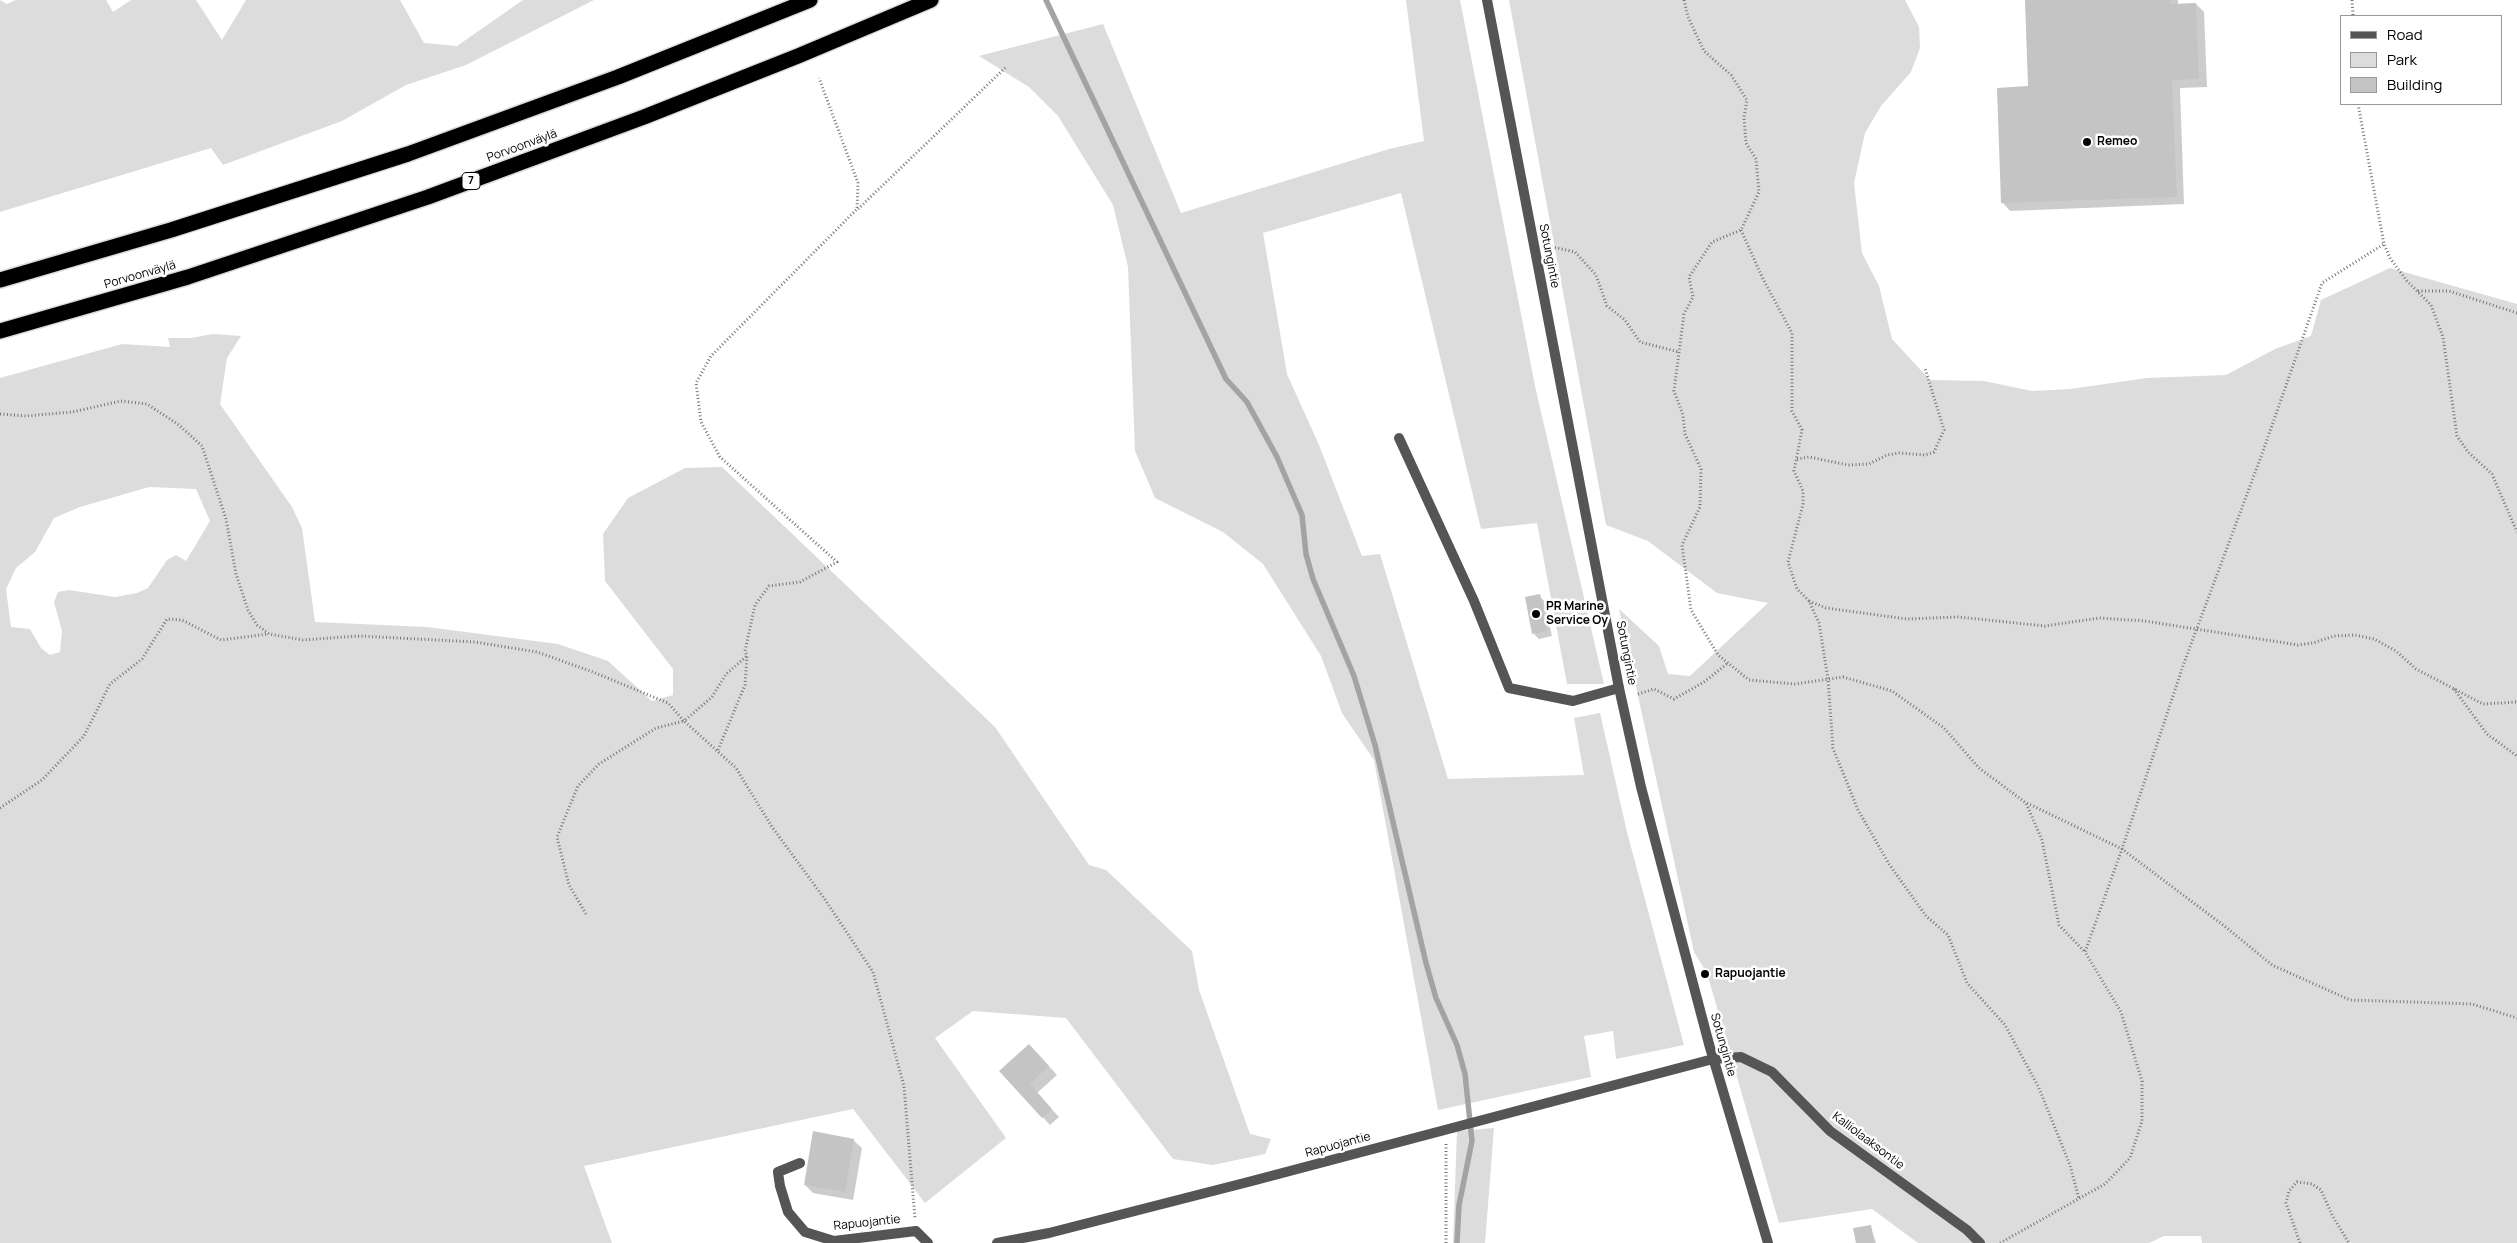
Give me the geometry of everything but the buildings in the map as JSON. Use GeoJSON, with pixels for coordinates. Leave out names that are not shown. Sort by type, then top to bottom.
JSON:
{"type":"FeatureCollection","features":[{"type":"Feature","properties":{"kind":"highway"},"geometry":{"type":"LineString","coordinates":[[0,280],[171,230],[408,154],[618,77],[810,0]]}},
{"type":"Feature","properties":{"kind":"highway","name":"Porvoonväylä"},"geometry":{"type":"LineString","coordinates":[[0,331],[188,277],[428,197],[644,117],[798,56],[931,0]]}},
{"type":"Feature","properties":{"kind":"street","name":"Sotungintie"},"geometry":{"type":"LineString","coordinates":[[1487,0],[1619,688],[1672,910],[1713,1059],[1768,1243]]}},
{"type":"Feature","properties":{"kind":"street"},"geometry":{"type":"LineString","coordinates":[[1399,438],[1474,600],[1509,688],[1573,700],[1619,688]]}},
{"type":"Feature","properties":{"kind":"street","name":"Kalliolaaksontie"},"geometry":{"type":"LineString","coordinates":[[1713,1059],[1740,1058],[1772,1072],[1830,1131],[1967,1230],[1980,1243]]}},
{"type":"Feature","properties":{"kind":"street","name":"Rapuojantie"},"geometry":{"type":"LineString","coordinates":[[997,1243],[1049,1233],[1232,1186],[1713,1059]]}},
{"type":"Feature","properties":{"kind":"street","name":"Rapuojantie"},"geometry":{"type":"LineString","coordinates":[[800,1163],[778,1172],[788,1212],[805,1232],[834,1241],[916,1231],[928,1243]]}},
{"type":"Feature","properties":{"kind":"path"},"geometry":{"type":"LineString","coordinates":[[1684,0],[1688,17],[1704,52],[1731,75],[1747,100],[1744,117],[1746,143],[1756,159],[1759,192],[1742,230],[1712,242],[1689,277],[1693,297],[1684,314],[1674,391],[1683,415],[1685,434],[1701,469],[1700,507],[1682,545],[1691,610],[1718,655],[1749,680],[1795,684],[1843,677],[1892,691],[1944,728],[1979,768],[2026,803],[2122,849],[2227,928],[2272,965],[2350,1000],[2472,1004],[2517,1018]]}},
{"type":"Feature","properties":{"kind":"path"},"geometry":{"type":"LineString","coordinates":[[2352,0],[2353,15]]}},
{"type":"Feature","properties":{"kind":"path"},"geometry":{"type":"LineString","coordinates":[[718,750],[745,685],[747,656],[745,650],[755,605],[769,586],[800,582],[837,562],[720,457],[701,422],[696,383],[711,356],[857,210],[1006,67]]}},
{"type":"Feature","properties":{"kind":"path"},"geometry":{"type":"LineString","coordinates":[[819,78],[858,183],[857,210]]}},
{"type":"Feature","properties":{"kind":"path"},"geometry":{"type":"LineString","coordinates":[[2358,105],[2384,244],[2390,258],[2431,305],[2443,337],[2457,436],[2468,452],[2492,474],[2517,532]]}},
{"type":"Feature","properties":{"kind":"path"},"geometry":{"type":"LineString","coordinates":[[1742,230],[1762,279],[1792,333],[1792,411],[1802,430],[1794,470],[1803,491],[1803,504],[1788,562],[1796,589],[1808,601],[1819,623],[1828,679],[1833,748],[1858,810],[1889,864],[1926,916],[1948,935],[1967,983],[2005,1025],[2038,1086],[2070,1165],[2079,1199]]}},
{"type":"Feature","properties":{"kind":"path"},"geometry":{"type":"LineString","coordinates":[[1534,243],[1575,252],[1596,275],[1607,306],[1625,320],[1640,342],[1679,352]]}},
{"type":"Feature","properties":{"kind":"path"},"geometry":{"type":"LineString","coordinates":[[2085,952],[2197,629],[2262,454],[2322,283],[2384,244]]}},
{"type":"Feature","properties":{"kind":"path"},"geometry":{"type":"LineString","coordinates":[[2417,291],[2449,292],[2517,313]]}},
{"type":"Feature","properties":{"kind":"path"},"geometry":{"type":"LineString","coordinates":[[1797,459],[1809,457],[1848,465],[1870,464],[1893,454],[1925,455],[1934,452],[1944,430],[1925,368]]}},
{"type":"Feature","properties":{"kind":"path"},"geometry":{"type":"LineString","coordinates":[[0,414],[26,416],[72,412],[121,401],[147,404],[179,425],[202,446],[226,519],[236,574],[248,610],[258,625],[269,634]]}},
{"type":"Feature","properties":{"kind":"path"},"geometry":{"type":"LineString","coordinates":[[1808,601],[1826,608],[1907,619],[1958,618],[2044,626],[2099,618],[2197,629],[2275,643],[2313,643],[2334,636],[2355,635],[2374,639],[2396,651],[2416,668],[2483,704],[2517,702]]}},
{"type":"Feature","properties":{"kind":"path"},"geometry":{"type":"LineString","coordinates":[[0,808],[42,780],[84,736],[110,684],[142,658],[167,619],[182,620],[221,640],[269,634],[303,640],[360,636],[475,642],[537,652],[593,672],[668,703],[684,721],[736,768],[772,826],[824,898],[873,972],[904,1086],[916,1231]]}},
{"type":"Feature","properties":{"kind":"path"},"geometry":{"type":"LineString","coordinates":[[586,914],[569,885],[557,837],[578,786],[599,764],[656,728],[684,721],[712,697],[726,674],[747,656]]}},
{"type":"Feature","properties":{"kind":"path"},"geometry":{"type":"LineString","coordinates":[[1638,694],[1654,689],[1674,699],[1704,682],[1728,662]]}},
{"type":"Feature","properties":{"kind":"path"},"geometry":{"type":"LineString","coordinates":[[2454,689],[2486,734],[2517,756]]}},
{"type":"Feature","properties":{"kind":"path"},"geometry":{"type":"LineString","coordinates":[[2000,1243],[2105,1184],[2130,1158],[2142,1121],[2142,1081],[2124,1020],[2085,952],[2059,925],[2042,840],[2026,803]]}},
{"type":"Feature","properties":{"kind":"path"},"geometry":{"type":"LineString","coordinates":[[1446,1128],[1446,1243]]}},
{"type":"Feature","properties":{"kind":"path"},"geometry":{"type":"LineString","coordinates":[[2300,1243],[2286,1203],[2289,1191],[2297,1182],[2312,1184],[2321,1190],[2333,1216],[2349,1243]]}},
{"type":"Feature","properties":{"kind":"green space"},"geometry":{"type":"Polygon","coordinates":[[[0,0],[7,4],[16,0],[106,0],[113,12],[131,0],[196,0],[222,40],[246,0],[400,0],[424,43],[457,46],[523,0],[594,0],[466,65],[406,85],[342,121],[223,165],[211,148],[0,212],[0,0]]]}},
{"type":"Feature","properties":{"kind":"green space"},"geometry":{"type":"Polygon","coordinates":[[[1406,0],[1460,0],[1535,386],[1604,684],[1567,684],[1537,523],[1481,529],[1401,193],[1263,233],[1287,374],[1319,445],[1362,556],[1380,554],[1448,779],[1584,775],[1574,718],[1600,713],[1627,832],[1684,1045],[1616,1059],[1613,1031],[1584,1036],[1591,1077],[1438,1110],[1374,760],[1342,713],[1321,656],[1263,564],[1223,532],[1155,498],[1135,451],[1128,267],[1113,205],[1058,116],[1029,87],[979,56],[1103,24],[1181,213],[1389,149],[1424,141],[1406,0]]]}},
{"type":"Feature","properties":{"kind":"green space"},"geometry":{"type":"Polygon","coordinates":[[[1509,0],[1905,0],[1919,27],[1920,48],[1911,72],[1881,106],[1865,133],[1854,183],[1862,253],[1879,286],[1892,339],[1930,380],[1984,381],[2032,391],[2070,389],[2147,378],[2226,375],[2275,349],[2311,336],[2321,300],[2390,268],[2517,304],[2517,1243],[2202,1243],[2201,1236],[2164,1236],[2149,1243],[1918,1243],[1872,1209],[1779,1223],[1707,973],[1694,952],[1619,609],[1659,646],[1668,674],[1690,676],[1768,603],[1717,593],[1648,541],[1606,525],[1509,0]]]}},
{"type":"Feature","properties":{"kind":"green space"},"geometry":{"type":"Polygon","coordinates":[[[213,334],[241,336],[227,358],[220,404],[292,507],[302,528],[315,622],[427,627],[558,644],[608,661],[652,701],[673,695],[673,669],[605,581],[603,534],[628,498],[685,468],[722,467],[995,727],[1089,865],[1106,870],[1192,951],[1199,990],[1250,1134],[1271,1139],[1265,1154],[1213,1165],[1173,1159],[1066,1018],[973,1011],[935,1038],[1006,1138],[925,1203],[853,1109],[584,1166],[612,1243],[0,1243],[0,378],[122,344],[170,347],[168,338],[191,338],[213,334]],[[149,487],[80,507],[54,518],[35,552],[16,568],[6,589],[11,627],[30,629],[41,648],[50,655],[60,652],[62,631],[54,602],[58,592],[69,590],[115,597],[137,593],[148,588],[167,560],[176,555],[186,561],[210,521],[196,489],[149,487]]]}},
{"type":"Feature","properties":{"kind":"green space"},"geometry":{"type":"Polygon","coordinates":[[[1494,1128],[1485,1243],[1453,1243],[1457,1131],[1494,1128]]]}},
{"type":"Feature","properties":{"kind":"waterway"},"geometry":{"type":"LineString","coordinates":[[1046,0],[1226,379],[1247,402],[1277,457],[1302,515],[1306,554],[1313,579],[1354,676],[1375,745],[1426,963],[1436,998],[1457,1045],[1465,1074],[1472,1141],[1459,1205],[1457,1243]]}},
{"type":"Feature","properties":{"kind":"place","name":"Remeo"},"geometry":{"type":"Point","coordinates":[2087,142]}},
{"type":"Feature","properties":{"kind":"place","name":"PR Marine Service Oy"},"geometry":{"type":"Point","coordinates":[1536,614]}},
{"type":"Feature","properties":{"kind":"place","name":"Rapuojantie"},"geometry":{"type":"Point","coordinates":[1705,974]}}]}
